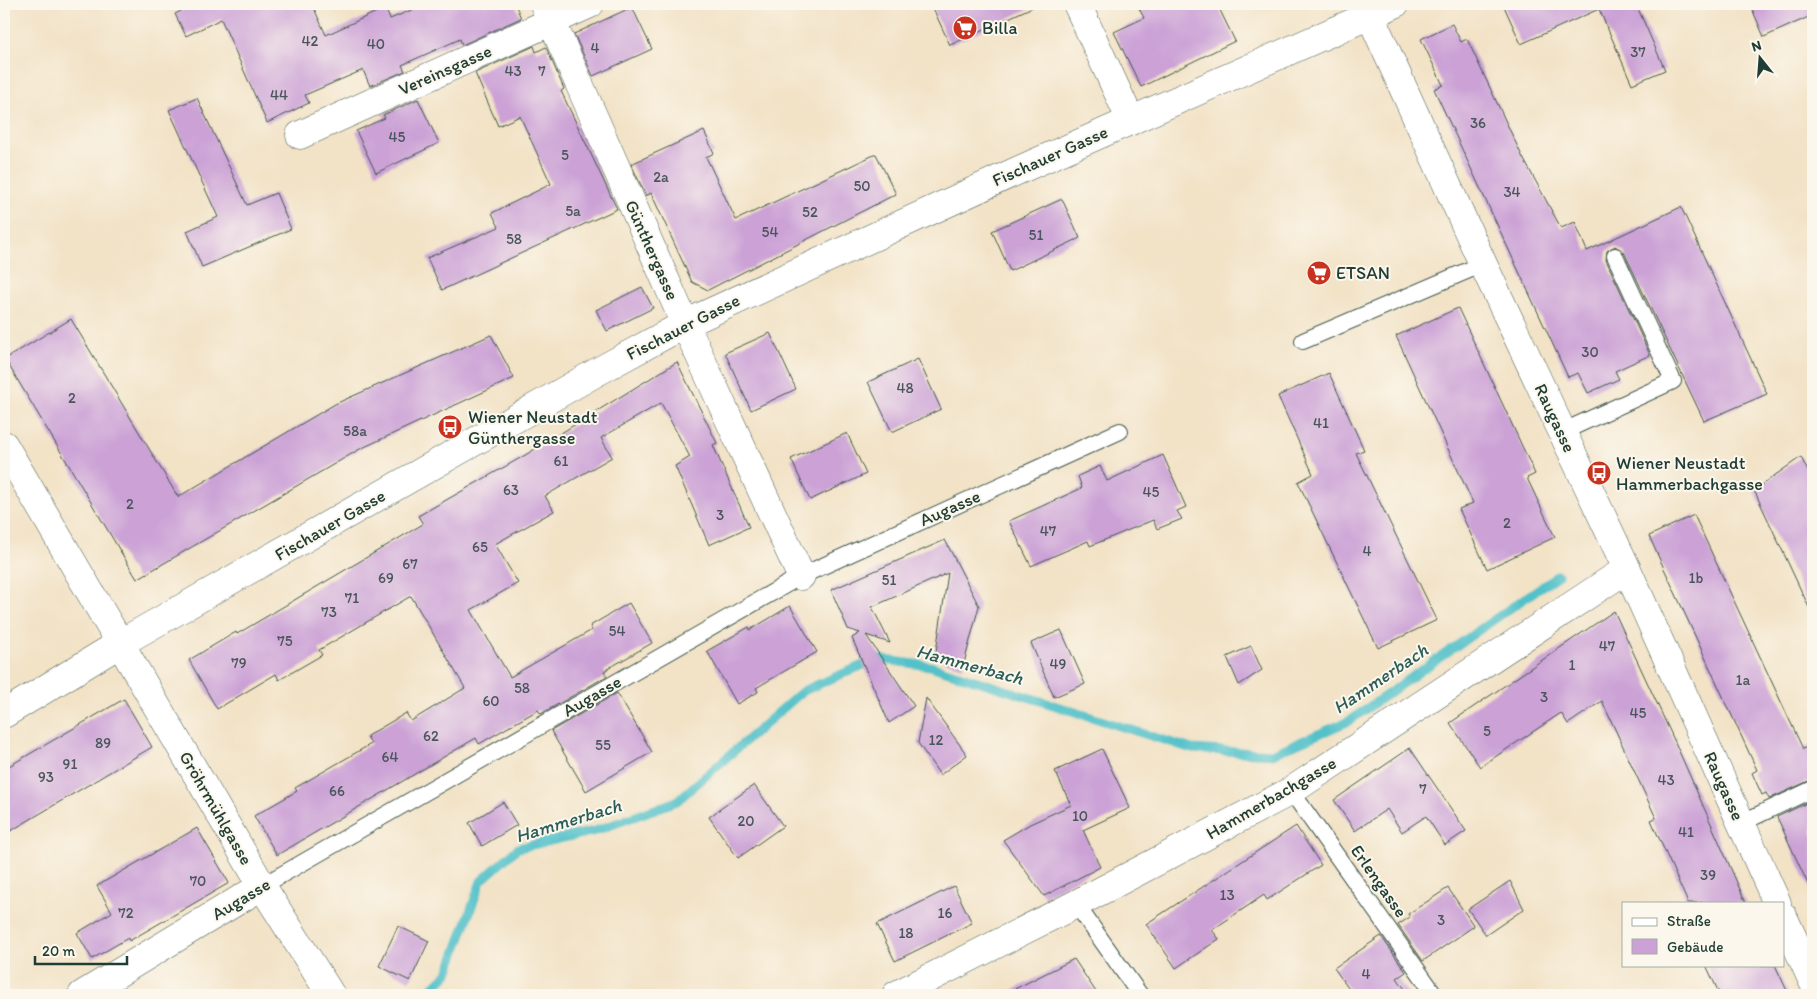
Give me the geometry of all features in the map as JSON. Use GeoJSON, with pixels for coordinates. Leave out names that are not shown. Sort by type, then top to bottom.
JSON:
{"type":"FeatureCollection","features":[{"type":"Feature","properties":{"kind":"street","name":"Vereinsgasse"},"geometry":{"type":"LineString","coordinates":[[300,135],[548,13],[590,4]]}},
{"type":"Feature","properties":{"kind":"street"},"geometry":{"type":"LineString","coordinates":[[1077,4],[1131,121]]}},
{"type":"Feature","properties":{"kind":"street","name":"Fischauer Gasse"},"geometry":{"type":"LineString","coordinates":[[4,714],[119,644],[597,372],[685,324],[865,240],[1131,121],[1368,10],[1395,4]]}},
{"type":"Feature","properties":{"kind":"street","name":"Raugasse"},"geometry":{"type":"LineString","coordinates":[[1368,10],[1482,264],[1626,569],[1777,902]]}},
{"type":"Feature","properties":{"kind":"street","name":"Günthergasse"},"geometry":{"type":"LineString","coordinates":[[548,13],[685,324],[801,576]]}},
{"type":"Feature","properties":{"kind":"street","name":"Gröhrmühlgasse"},"geometry":{"type":"LineString","coordinates":[[4,445],[262,886],[331,995]]}},
{"type":"Feature","properties":{"kind":"street","name":"Hammerbachgasse"},"geometry":{"type":"LineString","coordinates":[[896,995],[1076,904],[1291,791],[1626,569]]}},
{"type":"Feature","properties":{"kind":"street","name":"Augasse"},"geometry":{"type":"LineString","coordinates":[[82,995],[262,886]]}},
{"type":"Feature","properties":{"kind":"street"},"geometry":{"type":"LineString","coordinates":[[1784,918],[1813,982]]}},
{"type":"Feature","properties":{"kind":"lane"},"geometry":{"type":"LineString","coordinates":[[1562,432],[1673,381],[1615,256]]}},
{"type":"Feature","properties":{"kind":"lane"},"geometry":{"type":"LineString","coordinates":[[1303,341],[1482,264]]}},
{"type":"Feature","properties":{"kind":"lane","name":"Augasse"},"geometry":{"type":"LineString","coordinates":[[262,886],[801,576],[1120,431]]}},
{"type":"Feature","properties":{"kind":"lane"},"geometry":{"type":"LineString","coordinates":[[1741,823],[1813,789]]}},
{"type":"Feature","properties":{"kind":"lane","name":"Erlengasse"},"geometry":{"type":"LineString","coordinates":[[1291,791],[1435,995]]}},
{"type":"Feature","properties":{"kind":"lane"},"geometry":{"type":"LineString","coordinates":[[1076,904],[1140,995]]}},
{"type":"Feature","properties":{"kind":"building"},"geometry":{"type":"Polygon","coordinates":[[[195,4],[312,4],[326,35],[385,8],[390,19],[426,4],[515,4],[521,18],[462,45],[460,39],[402,65],[405,71],[370,86],[363,70],[305,95],[309,103],[267,123],[221,19],[186,36],[175,14],[195,4]]]}},
{"type":"Feature","properties":{"kind":"building","name":"Billa"},"geometry":{"type":"Polygon","coordinates":[[[931,4],[1039,4],[950,45],[931,4]]]}},
{"type":"Feature","properties":{"kind":"building"},"geometry":{"type":"Polygon","coordinates":[[[1137,4],[1217,4],[1235,41],[1141,87],[1114,32],[1144,18],[1137,4]]]}},
{"type":"Feature","properties":{"kind":"building"},"geometry":{"type":"Polygon","coordinates":[[[1503,4],[1636,4],[1665,70],[1632,84],[1599,9],[1521,44],[1503,4]]]}},
{"type":"Feature","properties":{"kind":"building"},"geometry":{"type":"Polygon","coordinates":[[[1750,4],[1813,4],[1813,15],[1764,37],[1750,4]]]}},
{"type":"Feature","properties":{"kind":"building"},"geometry":{"type":"Polygon","coordinates":[[[632,7],[652,49],[593,76],[574,34],[632,7]]]}},
{"type":"Feature","properties":{"kind":"building"},"geometry":{"type":"Polygon","coordinates":[[[1452,24],[1461,42],[1467,39],[1522,156],[1561,228],[1575,222],[1587,251],[1681,207],[1767,394],[1704,421],[1624,252],[1615,246],[1607,251],[1606,260],[1650,355],[1615,371],[1619,379],[1588,393],[1578,373],[1568,377],[1434,89],[1443,85],[1421,39],[1452,24]]]}},
{"type":"Feature","properties":{"kind":"building"},"geometry":{"type":"Polygon","coordinates":[[[534,46],[536,52],[546,47],[564,89],[561,91],[617,209],[442,290],[427,258],[499,227],[492,213],[551,184],[520,116],[498,126],[475,73],[534,46]]]}},
{"type":"Feature","properties":{"kind":"building"},"geometry":{"type":"Polygon","coordinates":[[[197,98],[247,205],[276,193],[291,229],[202,267],[187,231],[218,217],[169,110],[197,98]]]}},
{"type":"Feature","properties":{"kind":"building"},"geometry":{"type":"Polygon","coordinates":[[[418,99],[439,143],[376,173],[356,131],[385,118],[383,115],[418,99]]]}},
{"type":"Feature","properties":{"kind":"building"},"geometry":{"type":"Polygon","coordinates":[[[704,131],[714,153],[706,157],[736,220],[876,154],[896,194],[708,290],[692,282],[651,193],[646,196],[631,164],[704,131]]]}},
{"type":"Feature","properties":{"kind":"building"},"geometry":{"type":"Polygon","coordinates":[[[1062,199],[1080,238],[1010,271],[992,231],[1062,199]]]}},
{"type":"Feature","properties":{"kind":"building"},"geometry":{"type":"Polygon","coordinates":[[[642,287],[653,308],[607,331],[596,310],[642,287]]]}},
{"type":"Feature","properties":{"kind":"building"},"geometry":{"type":"Polygon","coordinates":[[[1458,308],[1535,474],[1527,478],[1555,537],[1487,569],[1459,509],[1473,503],[1396,336],[1458,308]]]}},
{"type":"Feature","properties":{"kind":"building"},"geometry":{"type":"Polygon","coordinates":[[[71,319],[178,497],[335,404],[491,335],[514,378],[360,449],[137,579],[5,359],[71,319]]]}},
{"type":"Feature","properties":{"kind":"building"},"geometry":{"type":"Polygon","coordinates":[[[770,333],[796,389],[751,410],[725,353],[770,333]]]}},
{"type":"Feature","properties":{"kind":"building"},"geometry":{"type":"Polygon","coordinates":[[[918,359],[941,409],[892,432],[868,382],[918,359]]]}},
{"type":"Feature","properties":{"kind":"building"},"geometry":{"type":"Polygon","coordinates":[[[677,362],[717,443],[713,445],[749,527],[709,545],[675,466],[690,457],[661,403],[601,438],[612,457],[545,496],[554,511],[495,544],[518,583],[471,610],[510,677],[592,630],[590,626],[629,603],[652,643],[604,671],[607,676],[541,714],[538,710],[479,744],[476,738],[277,855],[254,816],[297,791],[295,788],[371,744],[367,736],[406,713],[411,721],[465,688],[411,596],[319,650],[322,655],[279,680],[276,674],[217,709],[189,660],[236,632],[237,634],[423,524],[418,516],[522,457],[677,362]]]}},
{"type":"Feature","properties":{"kind":"building"},"geometry":{"type":"Polygon","coordinates":[[[1329,373],[1364,450],[1356,453],[1437,620],[1378,648],[1298,482],[1313,474],[1278,396],[1329,373]]]}},
{"type":"Feature","properties":{"kind":"building"},"geometry":{"type":"Polygon","coordinates":[[[847,433],[866,474],[810,500],[791,459],[847,433]]]}},
{"type":"Feature","properties":{"kind":"building"},"geometry":{"type":"Polygon","coordinates":[[[1163,455],[1186,507],[1177,511],[1182,519],[1157,529],[1153,520],[1090,546],[1088,541],[1031,566],[1009,521],[1082,488],[1078,476],[1100,466],[1107,481],[1163,455]]]}},
{"type":"Feature","properties":{"kind":"building"},"geometry":{"type":"Polygon","coordinates":[[[1801,457],[1813,482],[1813,616],[1754,490],[1801,457]]]}},
{"type":"Feature","properties":{"kind":"building"},"geometry":{"type":"Polygon","coordinates":[[[1694,515],[1803,749],[1813,744],[1813,779],[1769,799],[1766,793],[1762,795],[1752,773],[1757,770],[1649,536],[1694,515]]]}},
{"type":"Feature","properties":{"kind":"building"},"geometry":{"type":"Polygon","coordinates":[[[945,540],[979,606],[963,667],[935,658],[948,573],[872,607],[890,643],[866,635],[914,706],[889,723],[852,638],[860,633],[848,629],[831,590],[945,540]]]}},
{"type":"Feature","properties":{"kind":"building"},"geometry":{"type":"Polygon","coordinates":[[[790,606],[817,652],[756,688],[758,692],[737,704],[707,651],[749,627],[750,630],[790,606]]]}},
{"type":"Feature","properties":{"kind":"building"},"geometry":{"type":"Polygon","coordinates":[[[1614,611],[1675,742],[1746,902],[1688,902],[1651,820],[1656,818],[1602,701],[1568,724],[1561,713],[1480,767],[1450,723],[1614,611]]]}},
{"type":"Feature","properties":{"kind":"building"},"geometry":{"type":"Polygon","coordinates":[[[1061,630],[1085,684],[1054,697],[1031,643],[1061,630]]]}},
{"type":"Feature","properties":{"kind":"building"},"geometry":{"type":"Polygon","coordinates":[[[1251,646],[1262,670],[1239,685],[1227,657],[1251,646]]]}},
{"type":"Feature","properties":{"kind":"building"},"geometry":{"type":"Polygon","coordinates":[[[617,693],[652,752],[586,791],[551,731],[617,693]]]}},
{"type":"Feature","properties":{"kind":"building"},"geometry":{"type":"Polygon","coordinates":[[[926,698],[967,755],[940,775],[918,743],[926,698]]]}},
{"type":"Feature","properties":{"kind":"building"},"geometry":{"type":"Polygon","coordinates":[[[124,699],[152,747],[4,835],[4,769],[124,699]]]}},
{"type":"Feature","properties":{"kind":"building"},"geometry":{"type":"Polygon","coordinates":[[[1410,748],[1466,831],[1445,845],[1426,816],[1402,832],[1387,809],[1355,831],[1334,800],[1410,748]]]}},
{"type":"Feature","properties":{"kind":"building"},"geometry":{"type":"Polygon","coordinates":[[[1102,749],[1130,808],[1083,830],[1100,867],[1044,896],[1003,840],[1030,824],[1071,805],[1055,771],[1102,749]]]}},
{"type":"Feature","properties":{"kind":"building"},"geometry":{"type":"Polygon","coordinates":[[[754,785],[783,826],[738,858],[709,817],[754,785]]]}},
{"type":"Feature","properties":{"kind":"building"},"geometry":{"type":"Polygon","coordinates":[[[1813,800],[1813,895],[1777,817],[1813,800]]]}},
{"type":"Feature","properties":{"kind":"building"},"geometry":{"type":"Polygon","coordinates":[[[503,802],[517,825],[482,846],[469,823],[503,802]]]}},
{"type":"Feature","properties":{"kind":"building"},"geometry":{"type":"Polygon","coordinates":[[[1296,826],[1321,865],[1267,900],[1264,895],[1212,930],[1219,939],[1176,968],[1146,924],[1296,826]]]}},
{"type":"Feature","properties":{"kind":"building"},"geometry":{"type":"Polygon","coordinates":[[[197,828],[229,883],[129,941],[128,938],[92,959],[77,933],[112,912],[97,886],[197,828]]]}},
{"type":"Feature","properties":{"kind":"building"},"geometry":{"type":"Polygon","coordinates":[[[1510,881],[1524,909],[1486,935],[1468,909],[1510,881]]]}},
{"type":"Feature","properties":{"kind":"building"},"geometry":{"type":"Polygon","coordinates":[[[954,886],[972,923],[895,961],[877,924],[954,886]]]}},
{"type":"Feature","properties":{"kind":"building"},"geometry":{"type":"Polygon","coordinates":[[[1448,888],[1474,926],[1423,961],[1398,925],[1410,917],[1408,914],[1448,888]]]}},
{"type":"Feature","properties":{"kind":"building"},"geometry":{"type":"Polygon","coordinates":[[[398,926],[429,941],[410,981],[379,966],[398,926]]]}},
{"type":"Feature","properties":{"kind":"building"},"geometry":{"type":"Polygon","coordinates":[[[1381,936],[1406,972],[1397,978],[1409,995],[1353,995],[1334,968],[1381,936]]]}},
{"type":"Feature","properties":{"kind":"building"},"geometry":{"type":"Polygon","coordinates":[[[1074,959],[1098,995],[1003,995],[1074,959]]]}},
{"type":"Feature","properties":{"kind":"building"},"geometry":{"type":"Polygon","coordinates":[[[1706,966],[1775,966],[1789,995],[1720,995],[1706,966]]]}},
{"type":"Feature","properties":{"kind":"waterway","name":"Hammerbach"},"geometry":{"type":"LineString","coordinates":[[425,995],[448,973],[481,881],[518,848],[595,831],[677,801],[803,691],[877,659],[930,666],[1192,749],[1272,754],[1349,721],[1558,575]]}},
{"type":"Feature","properties":{"kind":"place","name":"Billa"},"geometry":{"type":"Point","coordinates":[965,28]}},
{"type":"Feature","properties":{"kind":"place","name":"ETSAN"},"geometry":{"type":"Point","coordinates":[1319,273]}},
{"type":"Feature","properties":{"kind":"place","name":"Wiener Neustadt Günthergasse"},"geometry":{"type":"Point","coordinates":[450,427]}},
{"type":"Feature","properties":{"kind":"place","name":"Wiener Neustadt Hammerbachgasse"},"geometry":{"type":"Point","coordinates":[1599,473]}}]}
